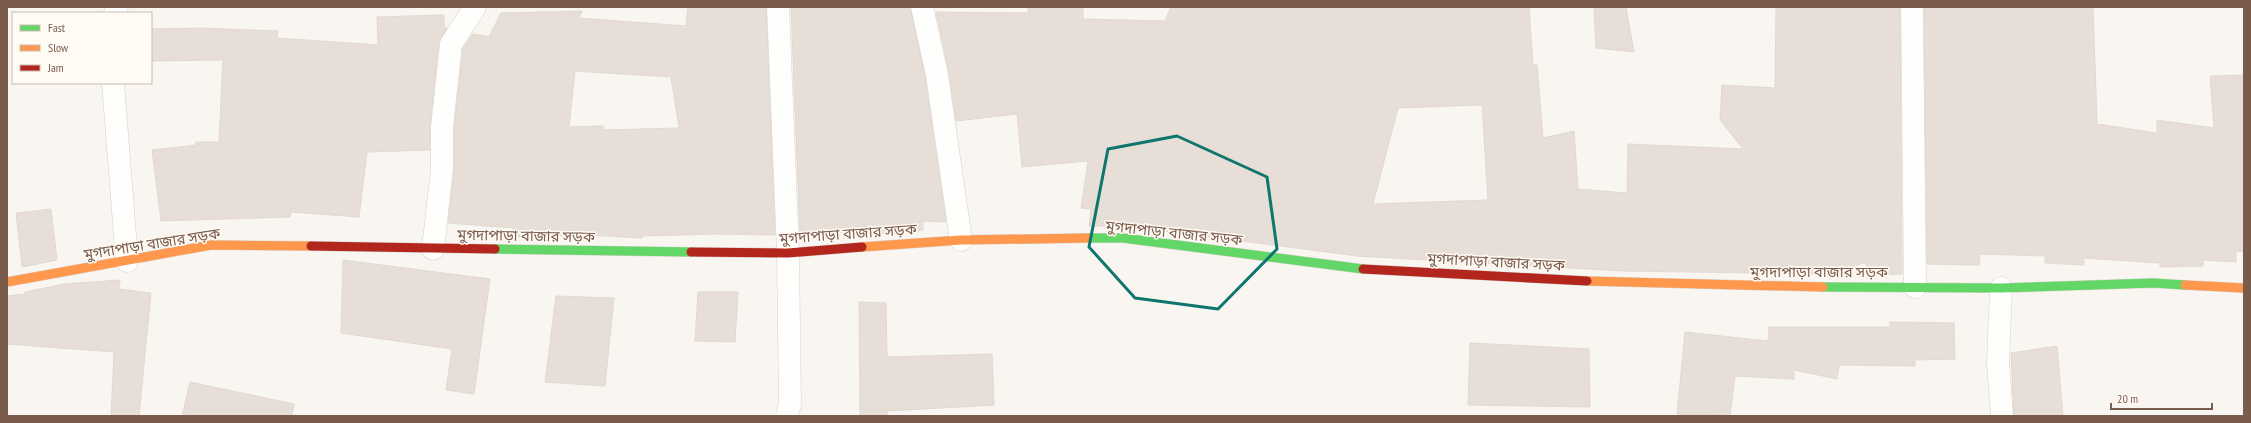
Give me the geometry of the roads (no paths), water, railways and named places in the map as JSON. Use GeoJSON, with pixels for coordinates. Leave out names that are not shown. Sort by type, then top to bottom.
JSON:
{"type":"FeatureCollection","features":[{"type":"Feature","properties":{"kind":"street"},"geometry":{"type":"LineString","coordinates":[[433,249],[442,169],[442,127],[450,44],[475,7]]}},
{"type":"Feature","properties":{"kind":"street"},"geometry":{"type":"LineString","coordinates":[[778,7],[788,253],[790,404],[787,416]]}},
{"type":"Feature","properties":{"kind":"street"},"geometry":{"type":"LineString","coordinates":[[922,7],[938,75],[961,240]]}},
{"type":"Feature","properties":{"kind":"street"},"geometry":{"type":"LineString","coordinates":[[1912,7],[1915,287]]}},
{"type":"Feature","properties":{"kind":"street"},"geometry":{"type":"LineString","coordinates":[[113,84],[127,261]]}},
{"type":"Feature","properties":{"kind":"street","name":"মুগদাপাড়া বাজার সড়ক"},"geometry":{"type":"LineString","coordinates":[[7,282],[211,245],[788,253],[961,240],[1123,238],[1349,268],[1623,283],[1828,287],[2001,288],[2153,283],[2244,288]]}},
{"type":"Feature","properties":{"kind":"street"},"geometry":{"type":"LineString","coordinates":[[2001,288],[1998,364],[2002,416]]}}]}
